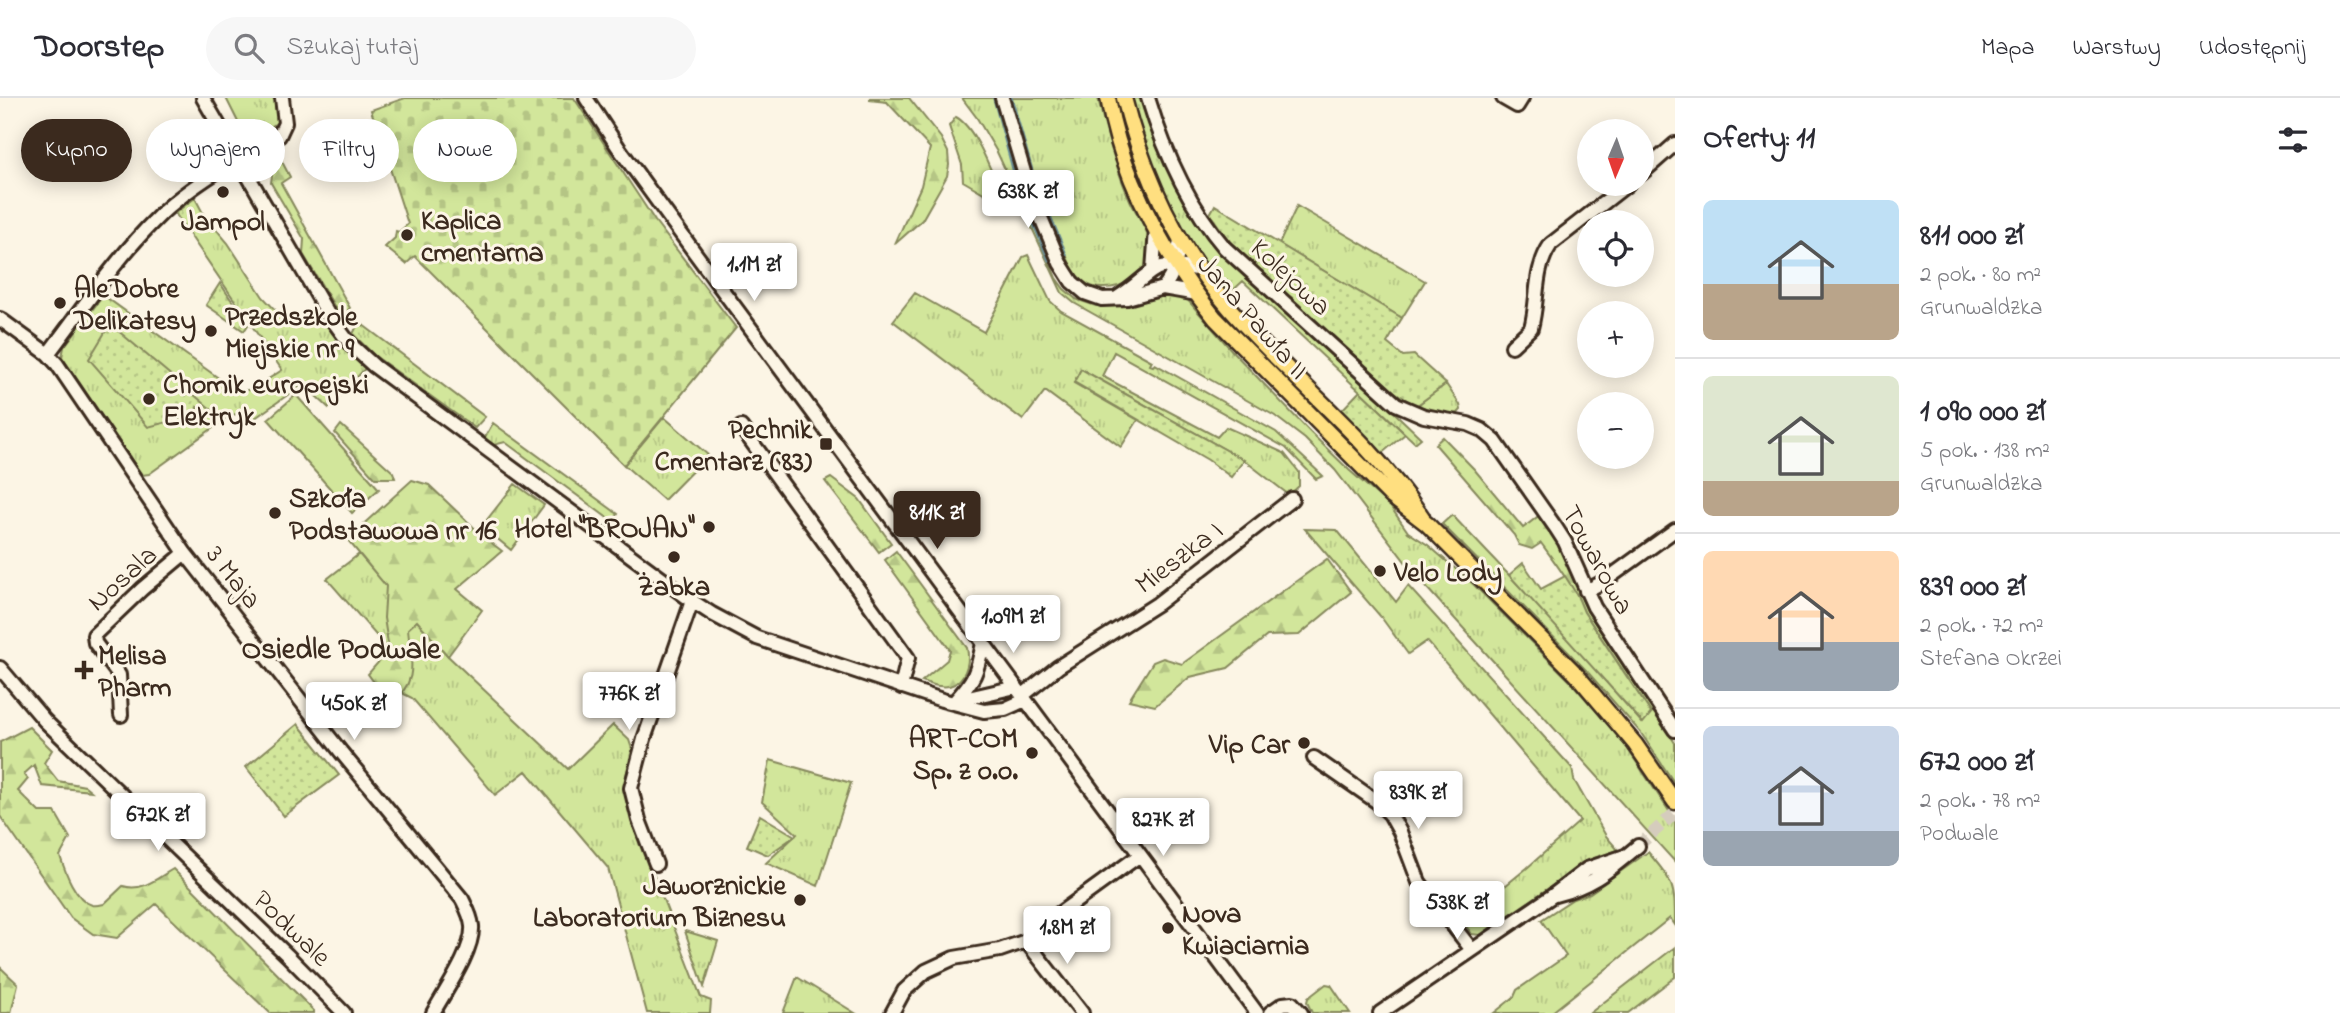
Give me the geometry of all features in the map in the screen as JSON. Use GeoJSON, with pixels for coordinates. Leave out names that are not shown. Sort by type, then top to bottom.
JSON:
{"type":"FeatureCollection","features":[{"type":"Feature","properties":{"kind":"main road","name":"Jana Pawła II"},"geometry":{"type":"LineString","coordinates":[[1108,98],[1127,165],[1156,230],[1197,294],[1222,325],[1298,403],[1392,497],[1427,524],[1601,701],[1675,802]]}},
{"type":"Feature","properties":{"kind":"main road","name":"Jana Pawła II"},"geometry":{"type":"LineString","coordinates":[[1124,98],[1142,160],[1156,193],[1180,240],[1200,270],[1255,336],[1373,457],[1413,503],[1427,524]]}},
{"type":"Feature","properties":{"kind":"street"},"geometry":{"type":"LineString","coordinates":[[203,98],[215,119]]}},
{"type":"Feature","properties":{"kind":"street"},"geometry":{"type":"LineString","coordinates":[[282,98],[285,119]]}},
{"type":"Feature","properties":{"kind":"street"},"geometry":{"type":"LineString","coordinates":[[586,98],[625,157],[1257,1013]]}},
{"type":"Feature","properties":{"kind":"street"},"geometry":{"type":"LineString","coordinates":[[1002,98],[1030,189],[1068,277],[1080,290],[1102,299],[1138,296],[1163,288],[1197,294]]}},
{"type":"Feature","properties":{"kind":"street","name":"Kolejowa"},"geometry":{"type":"LineString","coordinates":[[1148,98],[1182,182],[1207,225],[1225,248],[1396,404],[1424,416],[1468,424]]}},
{"type":"Feature","properties":{"kind":"street"},"geometry":{"type":"LineString","coordinates":[[1503,98],[1517,106],[1522,98]]}},
{"type":"Feature","properties":{"kind":"street"},"geometry":{"type":"LineString","coordinates":[[1654,162],[1675,144]]}},
{"type":"Feature","properties":{"kind":"street"},"geometry":{"type":"LineString","coordinates":[[48,354],[138,238],[159,215],[204,182]]}},
{"type":"Feature","properties":{"kind":"street"},"geometry":{"type":"LineString","coordinates":[[250,182],[328,314],[350,344],[374,366],[692,601],[757,638],[942,700],[984,711],[1005,709],[1021,694]]}},
{"type":"Feature","properties":{"kind":"street"},"geometry":{"type":"LineString","coordinates":[[1512,346],[1531,328],[1542,256],[1551,244],[1613,196]]}},
{"type":"Feature","properties":{"kind":"street"},"geometry":{"type":"LineString","coordinates":[[1153,270],[1156,230]]}},
{"type":"Feature","properties":{"kind":"street"},"geometry":{"type":"LineString","coordinates":[[1163,288],[1174,274],[1180,240]]}},
{"type":"Feature","properties":{"kind":"street"},"geometry":{"type":"LineString","coordinates":[[1116,298],[1160,266],[1177,265],[1200,270]]}},
{"type":"Feature","properties":{"kind":"street","name":"3 Maja"},"geometry":{"type":"LineString","coordinates":[[0,319],[48,354],[62,371],[185,553],[348,761],[462,899],[469,916],[471,933],[462,959],[433,1013]]}},
{"type":"Feature","properties":{"kind":"street","name":"Towarowa"},"geometry":{"type":"LineString","coordinates":[[1468,424],[1482,430],[1495,441],[1521,476],[1565,542],[1586,591],[1675,730]]}},
{"type":"Feature","properties":{"kind":"street"},"geometry":{"type":"LineString","coordinates":[[741,427],[908,658],[901,687]]}},
{"type":"Feature","properties":{"kind":"street","name":"Mieszka I"},"geometry":{"type":"LineString","coordinates":[[1021,694],[1157,604],[1292,499]]}},
{"type":"Feature","properties":{"kind":"street"},"geometry":{"type":"LineString","coordinates":[[1586,591],[1603,582],[1675,530]]}},
{"type":"Feature","properties":{"kind":"street","name":"Nosala"},"geometry":{"type":"LineString","coordinates":[[121,715],[119,675],[95,643],[94,635],[185,553]]}},
{"type":"Feature","properties":{"kind":"street"},"geometry":{"type":"LineString","coordinates":[[656,864],[639,820],[631,788],[644,739],[692,601]]}},
{"type":"Feature","properties":{"kind":"street"},"geometry":{"type":"LineString","coordinates":[[954,702],[976,674],[984,643]]}},
{"type":"Feature","properties":{"kind":"street","name":"Podwale"},"geometry":{"type":"LineString","coordinates":[[0,668],[45,721],[344,1013]]}},
{"type":"Feature","properties":{"kind":"street"},"geometry":{"type":"LineString","coordinates":[[954,702],[1021,694]]}},
{"type":"Feature","properties":{"kind":"street"},"geometry":{"type":"LineString","coordinates":[[1314,758],[1376,801],[1390,814],[1400,832],[1419,882],[1472,950]]}},
{"type":"Feature","properties":{"kind":"street"},"geometry":{"type":"LineString","coordinates":[[1380,1013],[1552,896],[1583,887],[1638,846]]}},
{"type":"Feature","properties":{"kind":"street"},"geometry":{"type":"LineString","coordinates":[[892,1013],[912,983],[935,966],[954,957],[1000,950],[1026,941],[1140,855]]}},
{"type":"Feature","properties":{"kind":"street"},"geometry":{"type":"LineString","coordinates":[[1026,941],[1082,1013]]}},
{"type":"Feature","properties":{"kind":"street"},"geometry":{"type":"LineString","coordinates":[[1270,1013],[1283,1004],[1292,1003],[1301,1013]]}},
{"type":"Feature","properties":{"kind":"green space"},"geometry":{"type":"Polygon","coordinates":[[[226,98],[276,98],[278,119],[236,119],[226,98]]]}},
{"type":"Feature","properties":{"kind":"green space"},"geometry":{"type":"Polygon","coordinates":[[[405,98],[574,98],[655,221],[736,328],[624,465],[415,256],[406,264],[385,247],[395,238],[396,231],[399,232],[408,224],[394,182],[399,182],[399,119],[374,119],[371,110],[405,98]]]}},
{"type":"Feature","properties":{"kind":"green space"},"geometry":{"type":"Polygon","coordinates":[[[870,98],[909,98],[941,138],[948,152],[947,176],[922,220],[895,244],[921,186],[930,148],[887,102],[870,98]]]}},
{"type":"Feature","properties":{"kind":"green space"},"geometry":{"type":"Polygon","coordinates":[[[962,98],[994,98],[1017,183],[1056,278],[1064,289],[1076,299],[1096,306],[1116,306],[1157,293],[1186,298],[1234,353],[1311,433],[1390,506],[1408,532],[1428,545],[1474,585],[1570,681],[1605,721],[1625,745],[1675,820],[1675,862],[1417,577],[1335,470],[1305,439],[1275,416],[1074,303],[1062,293],[997,152],[962,98]]]}},
{"type":"Feature","properties":{"kind":"green space"},"geometry":{"type":"Polygon","coordinates":[[[1011,98],[1098,98],[1120,175],[1151,247],[1149,262],[1132,279],[1117,286],[1097,288],[1085,282],[1072,269],[1034,178],[1011,98]]]}},
{"type":"Feature","properties":{"kind":"green space"},"geometry":{"type":"Polygon","coordinates":[[[1131,98],[1143,98],[1193,213],[1209,239],[1246,278],[1336,357],[1421,438],[1415,443],[1243,281],[1228,295],[1195,250],[1169,202],[1148,151],[1131,98]]]}},
{"type":"Feature","properties":{"kind":"green space"},"geometry":{"type":"Polygon","coordinates":[[[956,117],[964,123],[979,144],[1006,206],[963,181],[962,165],[949,126],[956,117]]]}},
{"type":"Feature","properties":{"kind":"green space"},"geometry":{"type":"Polygon","coordinates":[[[285,167],[290,177],[285,180],[285,167]]]}},
{"type":"Feature","properties":{"kind":"green space"},"geometry":{"type":"Polygon","coordinates":[[[282,182],[350,308],[344,314],[339,314],[303,254],[304,239],[271,183],[282,182]]]}},
{"type":"Feature","properties":{"kind":"green space"},"geometry":{"type":"Polygon","coordinates":[[[195,198],[204,215],[228,243],[263,297],[293,329],[318,315],[370,363],[329,408],[303,384],[251,421],[243,413],[231,415],[149,474],[142,475],[62,357],[64,347],[102,297],[238,392],[253,389],[282,370],[175,213],[195,198]]]}},
{"type":"Feature","properties":{"kind":"green space"},"geometry":{"type":"Polygon","coordinates":[[[1215,205],[1402,318],[1387,343],[1403,356],[1414,355],[1446,384],[1416,406],[1384,385],[1230,242],[1210,214],[1215,205]]]}},
{"type":"Feature","properties":{"kind":"green space"},"geometry":{"type":"Polygon","coordinates":[[[1297,206],[1425,281],[1402,318],[1279,244],[1297,206]]]}},
{"type":"Feature","properties":{"kind":"green space"},"geometry":{"type":"Polygon","coordinates":[[[1028,255],[1050,301],[1061,311],[1152,361],[1150,365],[1155,364],[1276,432],[1323,476],[1316,479],[1286,448],[1114,352],[1102,376],[1217,437],[1226,427],[1284,453],[1299,472],[1299,486],[1289,495],[1244,460],[1081,369],[1074,383],[1138,420],[1121,447],[1045,391],[1023,420],[893,321],[915,293],[984,332],[1023,257],[1028,255]]]}},
{"type":"Feature","properties":{"kind":"green space"},"geometry":{"type":"Polygon","coordinates":[[[220,283],[248,325],[244,331],[206,305],[220,283]]]}},
{"type":"Feature","properties":{"kind":"green space"},"geometry":{"type":"Polygon","coordinates":[[[359,322],[485,417],[475,428],[375,356],[353,334],[359,322]]]}},
{"type":"Feature","properties":{"kind":"green space"},"geometry":{"type":"Polygon","coordinates":[[[110,324],[212,410],[204,412],[197,407],[195,415],[148,427],[89,359],[110,324]]]}},
{"type":"Feature","properties":{"kind":"green space"},"geometry":{"type":"Polygon","coordinates":[[[1081,369],[1244,460],[1231,477],[1208,460],[1074,382],[1081,369]]]}},
{"type":"Feature","properties":{"kind":"green space"},"geometry":{"type":"Polygon","coordinates":[[[1446,384],[1460,405],[1461,410],[1458,413],[1416,406],[1446,384]]]}},
{"type":"Feature","properties":{"kind":"green space"},"geometry":{"type":"Polygon","coordinates":[[[1360,391],[1405,434],[1381,454],[1340,412],[1360,391]]]}},
{"type":"Feature","properties":{"kind":"green space"},"geometry":{"type":"Polygon","coordinates":[[[296,395],[379,489],[352,513],[268,419],[296,395]]]}},
{"type":"Feature","properties":{"kind":"green space"},"geometry":{"type":"Polygon","coordinates":[[[664,417],[708,455],[664,500],[624,465],[664,417]]]}},
{"type":"Feature","properties":{"kind":"green space"},"geometry":{"type":"Polygon","coordinates":[[[493,423],[618,514],[613,522],[505,442],[490,446],[485,437],[493,423]]]}},
{"type":"Feature","properties":{"kind":"green space"},"geometry":{"type":"Polygon","coordinates":[[[341,425],[393,472],[395,478],[375,478],[335,433],[341,425]]]}},
{"type":"Feature","properties":{"kind":"green space"},"geometry":{"type":"Polygon","coordinates":[[[1443,437],[1474,469],[1523,528],[1541,514],[1551,528],[1589,610],[1641,686],[1654,710],[1651,713],[1541,543],[1532,549],[1519,545],[1514,535],[1435,444],[1443,437]]]}},
{"type":"Feature","properties":{"kind":"green space"},"geometry":{"type":"Polygon","coordinates":[[[831,478],[859,499],[891,543],[879,552],[825,481],[831,478]]]}},
{"type":"Feature","properties":{"kind":"green space"},"geometry":{"type":"Polygon","coordinates":[[[412,480],[429,485],[502,551],[457,589],[482,610],[448,656],[417,621],[408,629],[412,661],[410,679],[400,696],[390,704],[368,674],[389,650],[384,618],[386,586],[347,539],[412,480]]]}},
{"type":"Feature","properties":{"kind":"green space"},"geometry":{"type":"Polygon","coordinates":[[[515,484],[544,505],[511,550],[482,526],[515,484]]]}},
{"type":"Feature","properties":{"kind":"green space"},"geometry":{"type":"Polygon","coordinates":[[[1452,515],[1562,631],[1642,723],[1654,710],[1675,743],[1675,784],[1641,733],[1585,669],[1442,524],[1452,515]]]}},
{"type":"Feature","properties":{"kind":"green space"},"geometry":{"type":"Polygon","coordinates":[[[1305,529],[1337,530],[1396,602],[1408,586],[1572,768],[1574,780],[1606,836],[1618,850],[1591,859],[1480,935],[1472,934],[1462,921],[1580,821],[1427,641],[1408,654],[1381,617],[1305,529]]]}},
{"type":"Feature","properties":{"kind":"green space"},"geometry":{"type":"Polygon","coordinates":[[[896,551],[967,648],[966,669],[954,684],[937,686],[922,681],[947,660],[950,650],[885,560],[896,551]]]}},
{"type":"Feature","properties":{"kind":"green space"},"geometry":{"type":"Polygon","coordinates":[[[359,554],[448,656],[568,769],[613,725],[629,740],[632,749],[626,776],[628,809],[701,997],[711,1001],[710,1013],[647,1013],[608,868],[526,771],[495,795],[412,698],[404,694],[389,650],[327,579],[359,554]]]}},
{"type":"Feature","properties":{"kind":"green space"},"geometry":{"type":"Polygon","coordinates":[[[1327,559],[1351,592],[1299,635],[1267,636],[1228,668],[1190,677],[1155,706],[1129,700],[1153,662],[1163,658],[1182,664],[1327,559]]]}},
{"type":"Feature","properties":{"kind":"green space"},"geometry":{"type":"Polygon","coordinates":[[[1523,563],[1541,589],[1565,576],[1584,612],[1651,713],[1643,723],[1509,575],[1523,563]]]}},
{"type":"Feature","properties":{"kind":"green space"},"geometry":{"type":"Polygon","coordinates":[[[298,724],[339,775],[284,816],[246,767],[298,724]]]}},
{"type":"Feature","properties":{"kind":"green space"},"geometry":{"type":"Polygon","coordinates":[[[29,727],[52,750],[44,763],[58,781],[85,786],[91,791],[42,786],[34,765],[24,774],[28,779],[18,791],[39,812],[55,812],[70,838],[60,856],[81,897],[92,905],[104,904],[123,886],[143,886],[173,869],[314,1013],[270,1013],[156,904],[117,938],[93,934],[71,918],[0,816],[0,742],[29,727]]]}},
{"type":"Feature","properties":{"kind":"green space"},"geometry":{"type":"Polygon","coordinates":[[[770,760],[851,783],[818,886],[766,863],[797,834],[762,802],[770,760]]]}},
{"type":"Feature","properties":{"kind":"green space"},"geometry":{"type":"Polygon","coordinates":[[[760,815],[795,836],[768,855],[747,846],[760,815]]]}},
{"type":"Feature","properties":{"kind":"green space"},"geometry":{"type":"Polygon","coordinates":[[[1648,852],[1671,885],[1675,925],[1670,918],[1551,1013],[1494,1013],[1514,997],[1517,990],[1566,956],[1541,920],[1573,899],[1590,893],[1648,852]]]}},
{"type":"Feature","properties":{"kind":"green space"},"geometry":{"type":"Polygon","coordinates":[[[685,931],[718,941],[704,987],[685,931]]]}},
{"type":"Feature","properties":{"kind":"green space"},"geometry":{"type":"Polygon","coordinates":[[[1675,947],[1675,977],[1628,1013],[1590,1013],[1675,947]]]}},
{"type":"Feature","properties":{"kind":"green space"},"geometry":{"type":"Polygon","coordinates":[[[0,967],[18,984],[11,1013],[0,1013],[0,967]]]}},
{"type":"Feature","properties":{"kind":"green space"},"geometry":{"type":"Polygon","coordinates":[[[797,977],[855,1013],[783,1013],[797,977]]]}},
{"type":"Feature","properties":{"kind":"green space"},"geometry":{"type":"Polygon","coordinates":[[[1326,984],[1331,985],[1350,1013],[1312,1013],[1308,998],[1326,984]]]}},
{"type":"Feature","properties":{"kind":"waterway"},"geometry":{"type":"LineString","coordinates":[[994,98],[1017,183],[1049,260]]}},
{"type":"Feature","properties":{"kind":"waterway"},"geometry":{"type":"LineString","coordinates":[[1011,98],[1034,178],[1066,255]]}},
{"type":"Feature","properties":{"kind":"tunnel"},"geometry":{"type":"LineString","coordinates":[[1638,846],[1675,813]]}},
{"type":"Feature","properties":{"kind":"place","name":"Jampol"},"geometry":{"type":"Point","coordinates":[223,192]}},
{"type":"Feature","properties":{"kind":"place","name":"Kaplica cmentarna"},"geometry":{"type":"Point","coordinates":[407,235]}},
{"type":"Feature","properties":{"kind":"place","name":"AleDobre Delikatesy"},"geometry":{"type":"Point","coordinates":[60,303]}},
{"type":"Feature","properties":{"kind":"place","name":"Przedszkole Miejskie nr 9"},"geometry":{"type":"Point","coordinates":[211,331]}},
{"type":"Feature","properties":{"kind":"place","name":"Chomik europejski Elektryk"},"geometry":{"type":"Point","coordinates":[149,399]}},
{"type":"Feature","properties":{"kind":"place","name":"Pechnik Cmentarz (83)"},"geometry":{"type":"Point","coordinates":[826,444]}},
{"type":"Feature","properties":{"kind":"place","name":"Szkoła Podstawowa nr 16"},"geometry":{"type":"Point","coordinates":[275,513]}},
{"type":"Feature","properties":{"kind":"place","name":"Hotel \"BROJAN\""},"geometry":{"type":"Point","coordinates":[709,527]}},
{"type":"Feature","properties":{"kind":"place","name":"Żabka"},"geometry":{"type":"Point","coordinates":[674,557]}},
{"type":"Feature","properties":{"kind":"place","name":"Velo Lody"},"geometry":{"type":"Point","coordinates":[1380,571]}},
{"type":"Feature","properties":{"kind":"place","name":"Melisa Pharm"},"geometry":{"type":"Point","coordinates":[84,670]}},
{"type":"Feature","properties":{"kind":"place","name":"Vip Car"},"geometry":{"type":"Point","coordinates":[1304,743]}},
{"type":"Feature","properties":{"kind":"place","name":"ART-COM Sp. z o.o."},"geometry":{"type":"Point","coordinates":[1032,753]}},
{"type":"Feature","properties":{"kind":"place","name":"Jaworznickie Laboratorium Biznesu"},"geometry":{"type":"Point","coordinates":[800,900]}},
{"type":"Feature","properties":{"kind":"place","name":"Nova Kwiaciarnia"},"geometry":{"type":"Point","coordinates":[1168,928]}},
{"type":"Feature","properties":{"kind":"district","name":"Osiedle Podwale"},"geometry":{"type":"Point","coordinates":[341,648]}}]}
